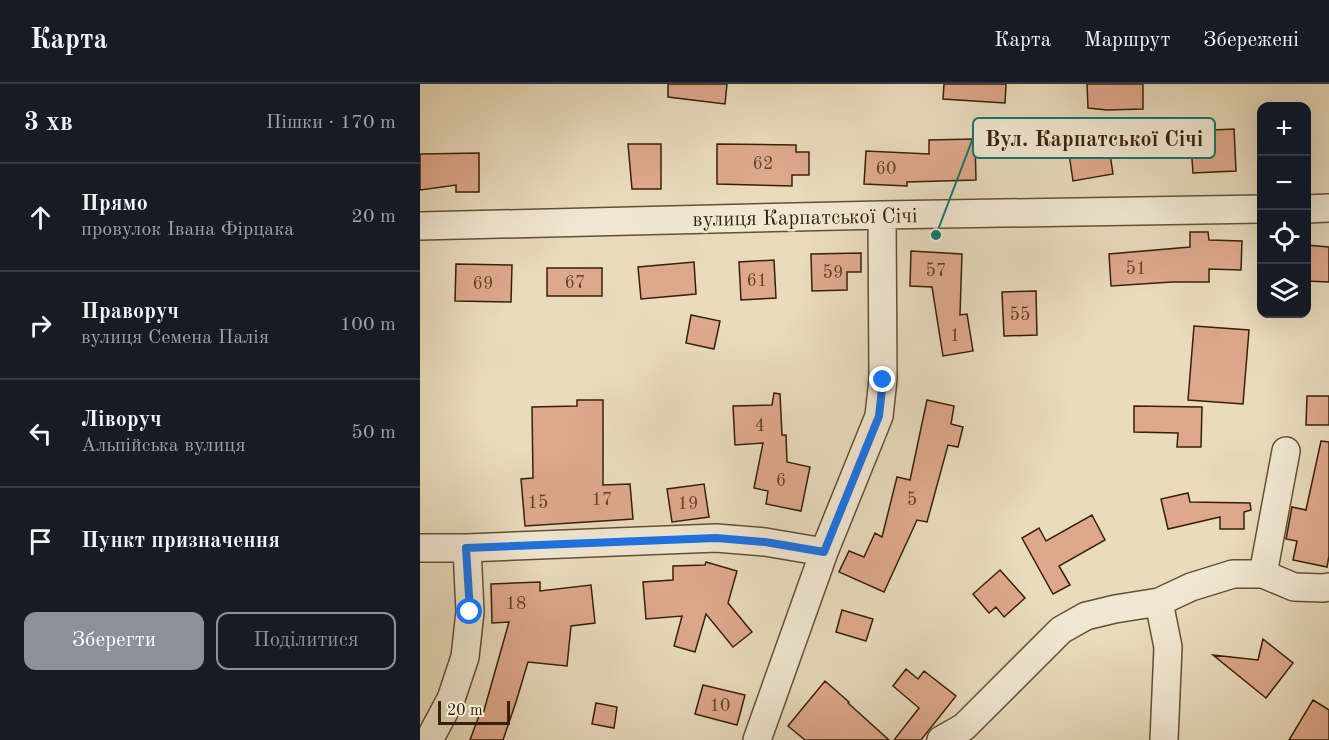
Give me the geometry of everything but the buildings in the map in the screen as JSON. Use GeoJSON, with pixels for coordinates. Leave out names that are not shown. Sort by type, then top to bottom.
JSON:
{"type":"FeatureCollection","features":[{"type":"Feature","properties":{"kind":"street"},"geometry":{"type":"LineString","coordinates":[[1311,209],[1329,208]]}},
{"type":"Feature","properties":{"kind":"street","name":"вулиця Карпатської Січі"},"geometry":{"type":"LineString","coordinates":[[420,226],[1257,209]]}},
{"type":"Feature","properties":{"kind":"street"},"geometry":{"type":"LineString","coordinates":[[758,740],[824,552],[879,416],[883,380],[882,215]]}},
{"type":"Feature","properties":{"kind":"street"},"geometry":{"type":"LineString","coordinates":[[1263,574],[1286,451]]}},
{"type":"Feature","properties":{"kind":"street"},"geometry":{"type":"LineString","coordinates":[[420,548],[716,538],[765,542],[824,552]]}},
{"type":"Feature","properties":{"kind":"street"},"geometry":{"type":"LineString","coordinates":[[429,740],[451,699],[465,657],[470,612],[466,548]]}},
{"type":"Feature","properties":{"kind":"street"},"geometry":{"type":"LineString","coordinates":[[941,740],[964,727],[1061,630],[1086,616],[1159,602],[1191,587],[1233,574],[1263,574],[1294,587],[1329,587]]}},
{"type":"Feature","properties":{"kind":"street"},"geometry":{"type":"LineString","coordinates":[[1159,602],[1168,647],[1164,740]]}},
{"type":"Feature","properties":{"kind":"place","name":"Вул. Карпатської Січі"},"geometry":{"type":"Point","coordinates":[936,235]}},
{"type":"Feature","properties":{"kind":"route"},"geometry":{"type":"LineString","coordinates":[[470,612],[466,548],[716,538],[765,542],[824,552],[879,416],[883,380]]}}]}
